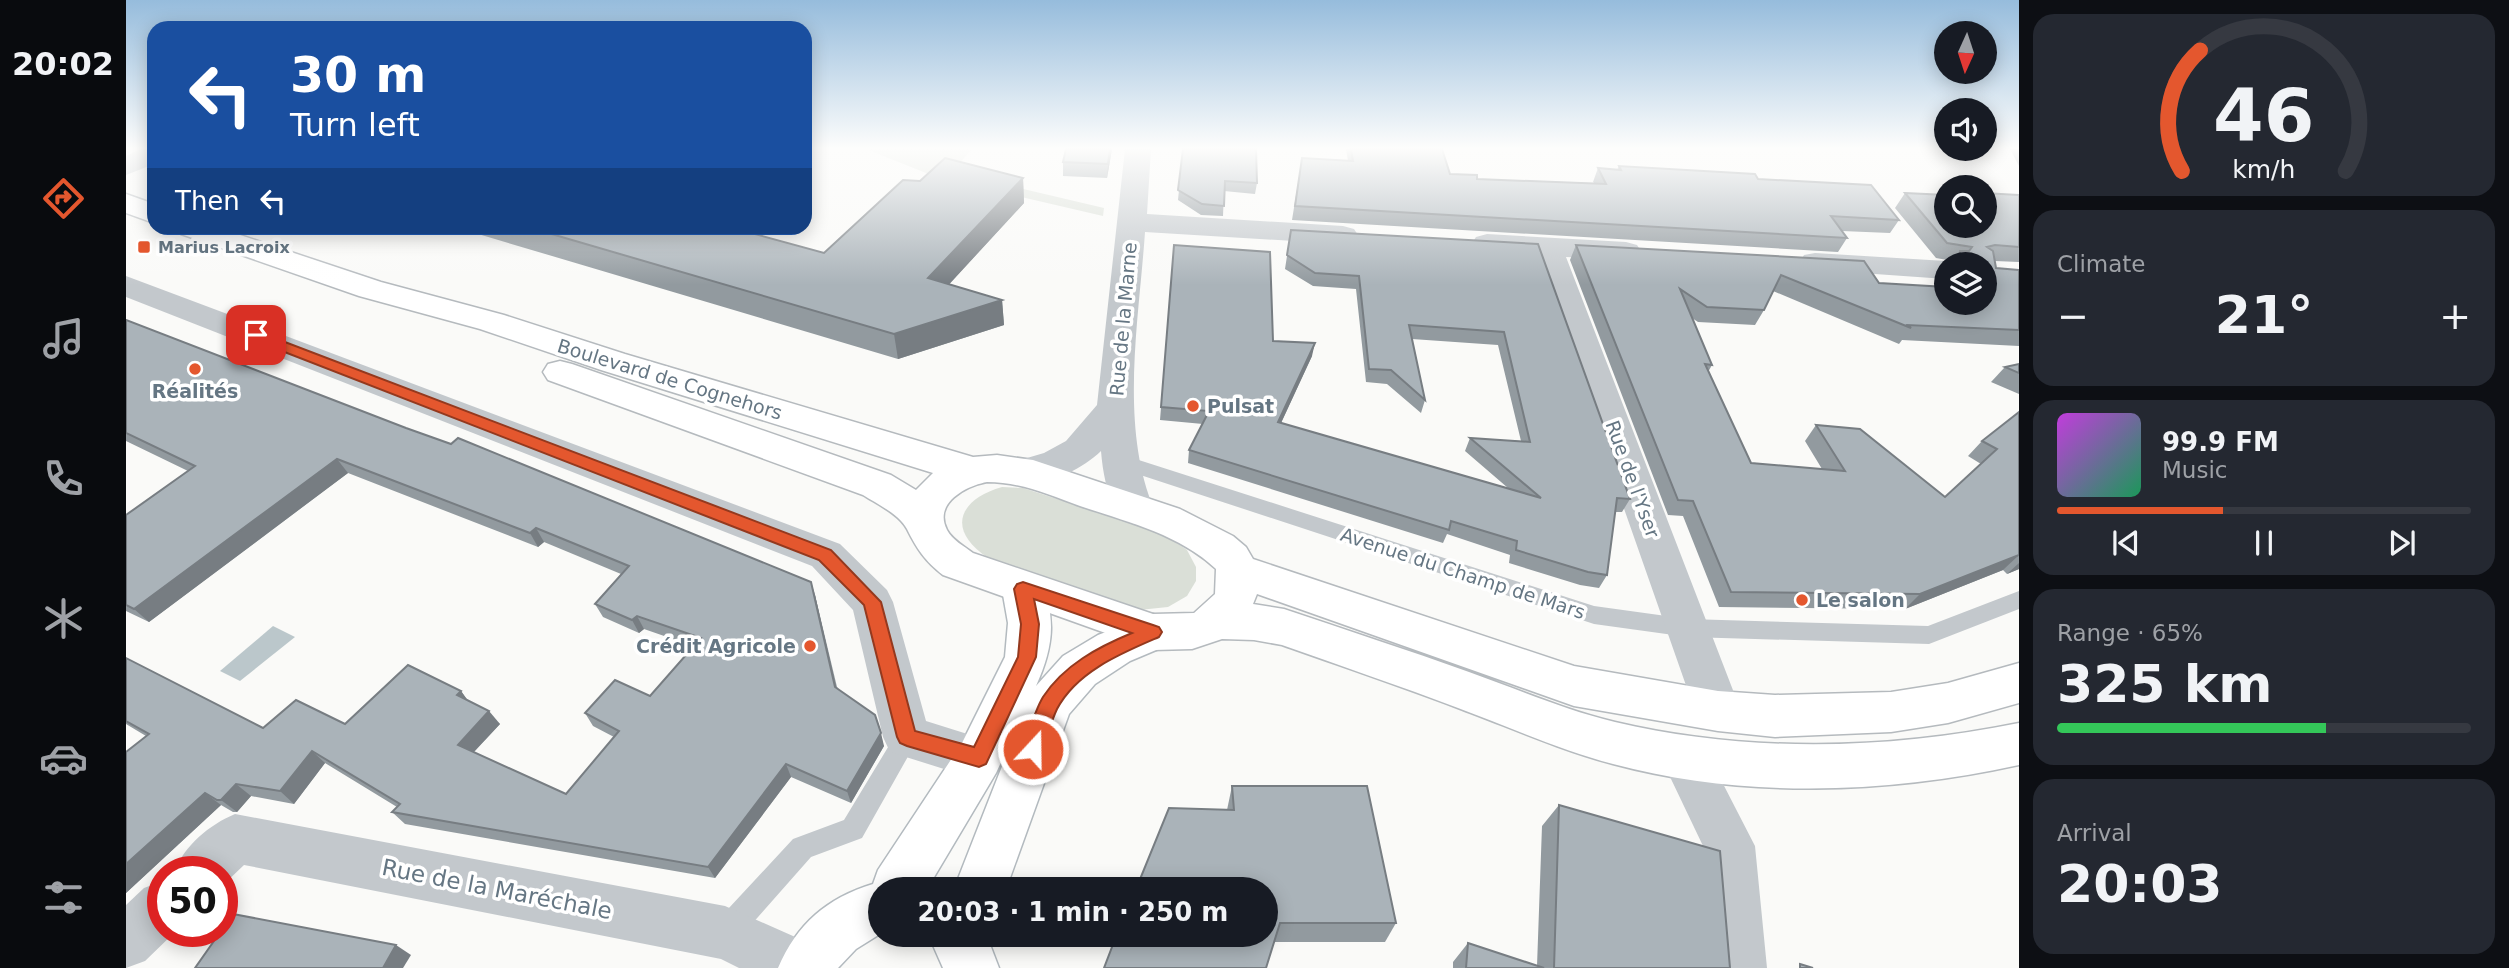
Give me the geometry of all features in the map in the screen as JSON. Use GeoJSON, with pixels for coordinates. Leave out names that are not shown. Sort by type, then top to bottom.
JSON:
{"type":"FeatureCollection","features":[{"type":"Feature","properties":{"kind":"main road"},"geometry":{"type":"LineString","coordinates":[[126,203],[147,211]]}},
{"type":"Feature","properties":{"kind":"main road"},"geometry":{"type":"LineString","coordinates":[[126,222],[147,224]]}},
{"type":"Feature","properties":{"kind":"main road","name":"Boulevard de Cognehors"},"geometry":{"type":"LineString","coordinates":[[210,235],[370,289],[492,322],[613,362],[969,470]]}},
{"type":"Feature","properties":{"kind":"main road","name":"Boulevard de Cognehors"},"geometry":{"type":"LineString","coordinates":[[370,289],[468,339],[877,485],[902,500],[922,519]]}},
{"type":"Feature","properties":{"kind":"main road"},"geometry":{"type":"LineString","coordinates":[[1007,469],[1026,472],[1200,534],[1231,558],[1239,571],[1238,590],[1230,608],[1218,621],[1202,630],[1177,634],[1153,632],[1023,589],[958,564],[941,554],[928,540],[922,519],[929,498],[948,481],[969,470],[1007,469]]}},
{"type":"Feature","properties":{"kind":"main road"},"geometry":{"type":"LineString","coordinates":[[1239,571],[1574,686],[1718,711],[1775,716],[1891,712],[1948,703],[2019,683]]}},
{"type":"Feature","properties":{"kind":"main road"},"geometry":{"type":"LineString","coordinates":[[905,877],[979,758],[1027,657],[1030,624],[1023,589]]}},
{"type":"Feature","properties":{"kind":"main road"},"geometry":{"type":"LineString","coordinates":[[1218,621],[1254,622],[1284,627],[1496,701],[1562,728],[1616,744],[1685,758],[1772,763],[1855,763],[1986,752],[2019,744]]}},
{"type":"Feature","properties":{"kind":"main road"},"geometry":{"type":"LineString","coordinates":[[985,877],[1050,703],[1079,670],[1114,648],[1153,632]]}},
{"type":"Feature","properties":{"kind":"main road"},"geometry":{"type":"LineString","coordinates":[[803,968],[838,926],[868,911]]}},
{"type":"Feature","properties":{"kind":"street","name":"Rue de la Marne"},"geometry":{"type":"LineString","coordinates":[[1134,194],[1115,406],[1123,483],[1134,509]]}},
{"type":"Feature","properties":{"kind":"street"},"geometry":{"type":"LineString","coordinates":[[1131,222],[1367,236]]}},
{"type":"Feature","properties":{"kind":"street"},"geometry":{"type":"LineString","coordinates":[[1464,242],[1657,253]]}},
{"type":"Feature","properties":{"kind":"street","name":"Rue de l'Yser"},"geometry":{"type":"LineString","coordinates":[[1547,246],[1718,711]]}},
{"type":"Feature","properties":{"kind":"street"},"geometry":{"type":"LineString","coordinates":[[1781,260],[1934,269]]}},
{"type":"Feature","properties":{"kind":"street"},"geometry":{"type":"LineString","coordinates":[[126,286],[825,555],[872,602],[907,737],[979,758]]}},
{"type":"Feature","properties":{"kind":"street","name":"Rue de la Marne"},"geometry":{"type":"LineString","coordinates":[[1026,472],[1054,465],[1083,449],[1094,438],[1115,406]]}},
{"type":"Feature","properties":{"kind":"street"},"geometry":{"type":"LineString","coordinates":[[1685,758],[1729,846],[1740,968]]}},
{"type":"Feature","properties":{"kind":"street","name":"Rue de la Maréchale"},"geometry":{"type":"LineString","coordinates":[[217,856],[235,839],[725,933],[803,968]]}},
{"type":"Feature","properties":{"kind":"street"},"geometry":{"type":"LineString","coordinates":[[126,942],[147,922]]}},
{"type":"Feature","properties":{"kind":"lane","name":"Avenue du Champ de Mars"},"geometry":{"type":"LineString","coordinates":[[1120,461],[1579,612],[1688,628],[1929,635],[2019,600]]}},
{"type":"Feature","properties":{"kind":"lane"},"geometry":{"type":"LineString","coordinates":[[725,933],[802,848],[853,829],[907,737]]}},
{"type":"Feature","properties":{"kind":"shaded area"},"geometry":{"type":"Polygon","coordinates":[[[1010,194],[1046,194],[1104,208],[1103,216],[1010,194]]]}},
{"type":"Feature","properties":{"kind":"shaded area"},"geometry":{"type":"Polygon","coordinates":[[[1002,487],[1023,488],[1163,533],[1187,550],[1196,567],[1196,581],[1187,596],[1168,607],[1139,610],[988,558],[975,548],[967,537],[963,517],[975,500],[1002,487]]]}},
{"type":"Feature","properties":{"kind":"shaded area"},"geometry":{"type":"Polygon","coordinates":[[[273,626],[295,637],[240,681],[220,671],[273,626]]]}},
{"type":"Feature","properties":{"kind":"building"},"geometry":{"type":"Polygon","coordinates":[[[888,194],[1008,194],[928,278],[1002,300],[894,334],[555,235],[758,235],[824,253],[888,194]]]}},
{"type":"Feature","properties":{"kind":"building"},"geometry":{"type":"Polygon","coordinates":[[[1185,194],[1224,194],[1224,206],[1202,204],[1185,194]]]}},
{"type":"Feature","properties":{"kind":"building"},"geometry":{"type":"Polygon","coordinates":[[[1297,194],[1878,194],[1899,220],[1831,216],[1847,238],[1295,206],[1297,194]]]}},
{"type":"Feature","properties":{"kind":"building"},"geometry":{"type":"Polygon","coordinates":[[[1906,194],[1934,194],[1934,228],[1906,194]]]}},
{"type":"Feature","properties":{"kind":"building"},"geometry":{"type":"Polygon","coordinates":[[[1997,194],[2019,195],[2019,247],[1995,245],[1987,247],[1993,252],[1960,252],[1969,251],[1972,247],[1947,243],[1943,238],[1997,238],[1997,194]]]}},
{"type":"Feature","properties":{"kind":"building"},"geometry":{"type":"Polygon","coordinates":[[[1291,230],[1538,244],[1630,499],[1617,498],[1607,575],[1588,572],[1516,550],[1517,541],[1451,521],[1449,530],[1189,450],[1209,411],[1161,407],[1174,245],[1270,252],[1273,341],[1315,343],[1278,422],[1541,498],[1470,438],[1530,442],[1504,332],[1409,325],[1425,400],[1391,370],[1369,369],[1359,276],[1315,273],[1287,255],[1291,230]]]}},
{"type":"Feature","properties":{"kind":"building"},"geometry":{"type":"Polygon","coordinates":[[[1576,245],[1864,261],[1879,283],[1934,286],[1934,315],[1997,315],[1997,268],[2019,270],[2019,330],[1908,325],[1911,328],[1781,275],[1764,310],[1707,307],[1680,289],[1712,365],[1705,364],[1751,463],[1845,471],[1816,425],[1860,429],[1945,497],[1997,449],[1982,441],[2019,412],[2019,555],[1920,594],[1731,592],[1693,501],[1678,500],[1576,245]]]}},
{"type":"Feature","properties":{"kind":"building"},"geometry":{"type":"Polygon","coordinates":[[[126,320],[451,444],[458,438],[811,582],[835,687],[875,715],[881,733],[847,791],[786,764],[708,867],[392,812],[400,804],[312,751],[280,791],[236,784],[221,800],[205,793],[126,864],[126,752],[149,734],[126,721],[126,658],[263,728],[296,700],[345,724],[408,665],[461,691],[457,695],[489,711],[458,745],[566,794],[619,731],[585,713],[615,680],[650,696],[701,638],[637,616],[632,620],[595,604],[629,566],[536,528],[530,533],[337,459],[134,609],[126,605],[126,515],[195,466],[126,433],[126,320]]]}},
{"type":"Feature","properties":{"kind":"building"},"geometry":{"type":"Polygon","coordinates":[[[2019,364],[2019,373],[2005,367],[2019,364]]]}},
{"type":"Feature","properties":{"kind":"building"},"geometry":{"type":"Polygon","coordinates":[[[1232,786],[1367,786],[1396,923],[1280,923],[1278,929],[1278,877],[1141,877],[1169,808],[1234,810],[1232,786]]]}},
{"type":"Feature","properties":{"kind":"building"},"geometry":{"type":"Polygon","coordinates":[[[1559,805],[1720,851],[1730,968],[1554,968],[1559,805]]]}},
{"type":"Feature","properties":{"kind":"building"},"geometry":{"type":"Polygon","coordinates":[[[238,915],[396,945],[383,968],[195,968],[210,947],[238,947],[238,915]]]}},
{"type":"Feature","properties":{"kind":"building"},"geometry":{"type":"Polygon","coordinates":[[[1468,943],[1544,968],[1466,968],[1468,943]]]}},
{"type":"Feature","properties":{"kind":"building"},"geometry":{"type":"Polygon","coordinates":[[[1112,947],[1273,947],[1266,968],[1104,968],[1112,947]]]}},
{"type":"Feature","properties":{"kind":"place","name":"Marius Lacroix"},"geometry":{"type":"Point","coordinates":[144,247]}},
{"type":"Feature","properties":{"kind":"place","name":"Réalités"},"geometry":{"type":"Point","coordinates":[195,369]}},
{"type":"Feature","properties":{"kind":"place","name":"Pulsat"},"geometry":{"type":"Point","coordinates":[1193,406]}},
{"type":"Feature","properties":{"kind":"place","name":"Le salon"},"geometry":{"type":"Point","coordinates":[1802,600]}},
{"type":"Feature","properties":{"kind":"place","name":"Crédit Agricole"},"geometry":{"type":"Point","coordinates":[810,646]}},
{"type":"Feature","properties":{"kind":"route"},"geometry":{"type":"LineString","coordinates":[[256,335],[825,555],[872,602],[907,737],[979,758],[1027,657],[1030,624],[1023,589],[1153,632],[1114,648],[1079,670],[1050,703],[1033,749]]}}]}
